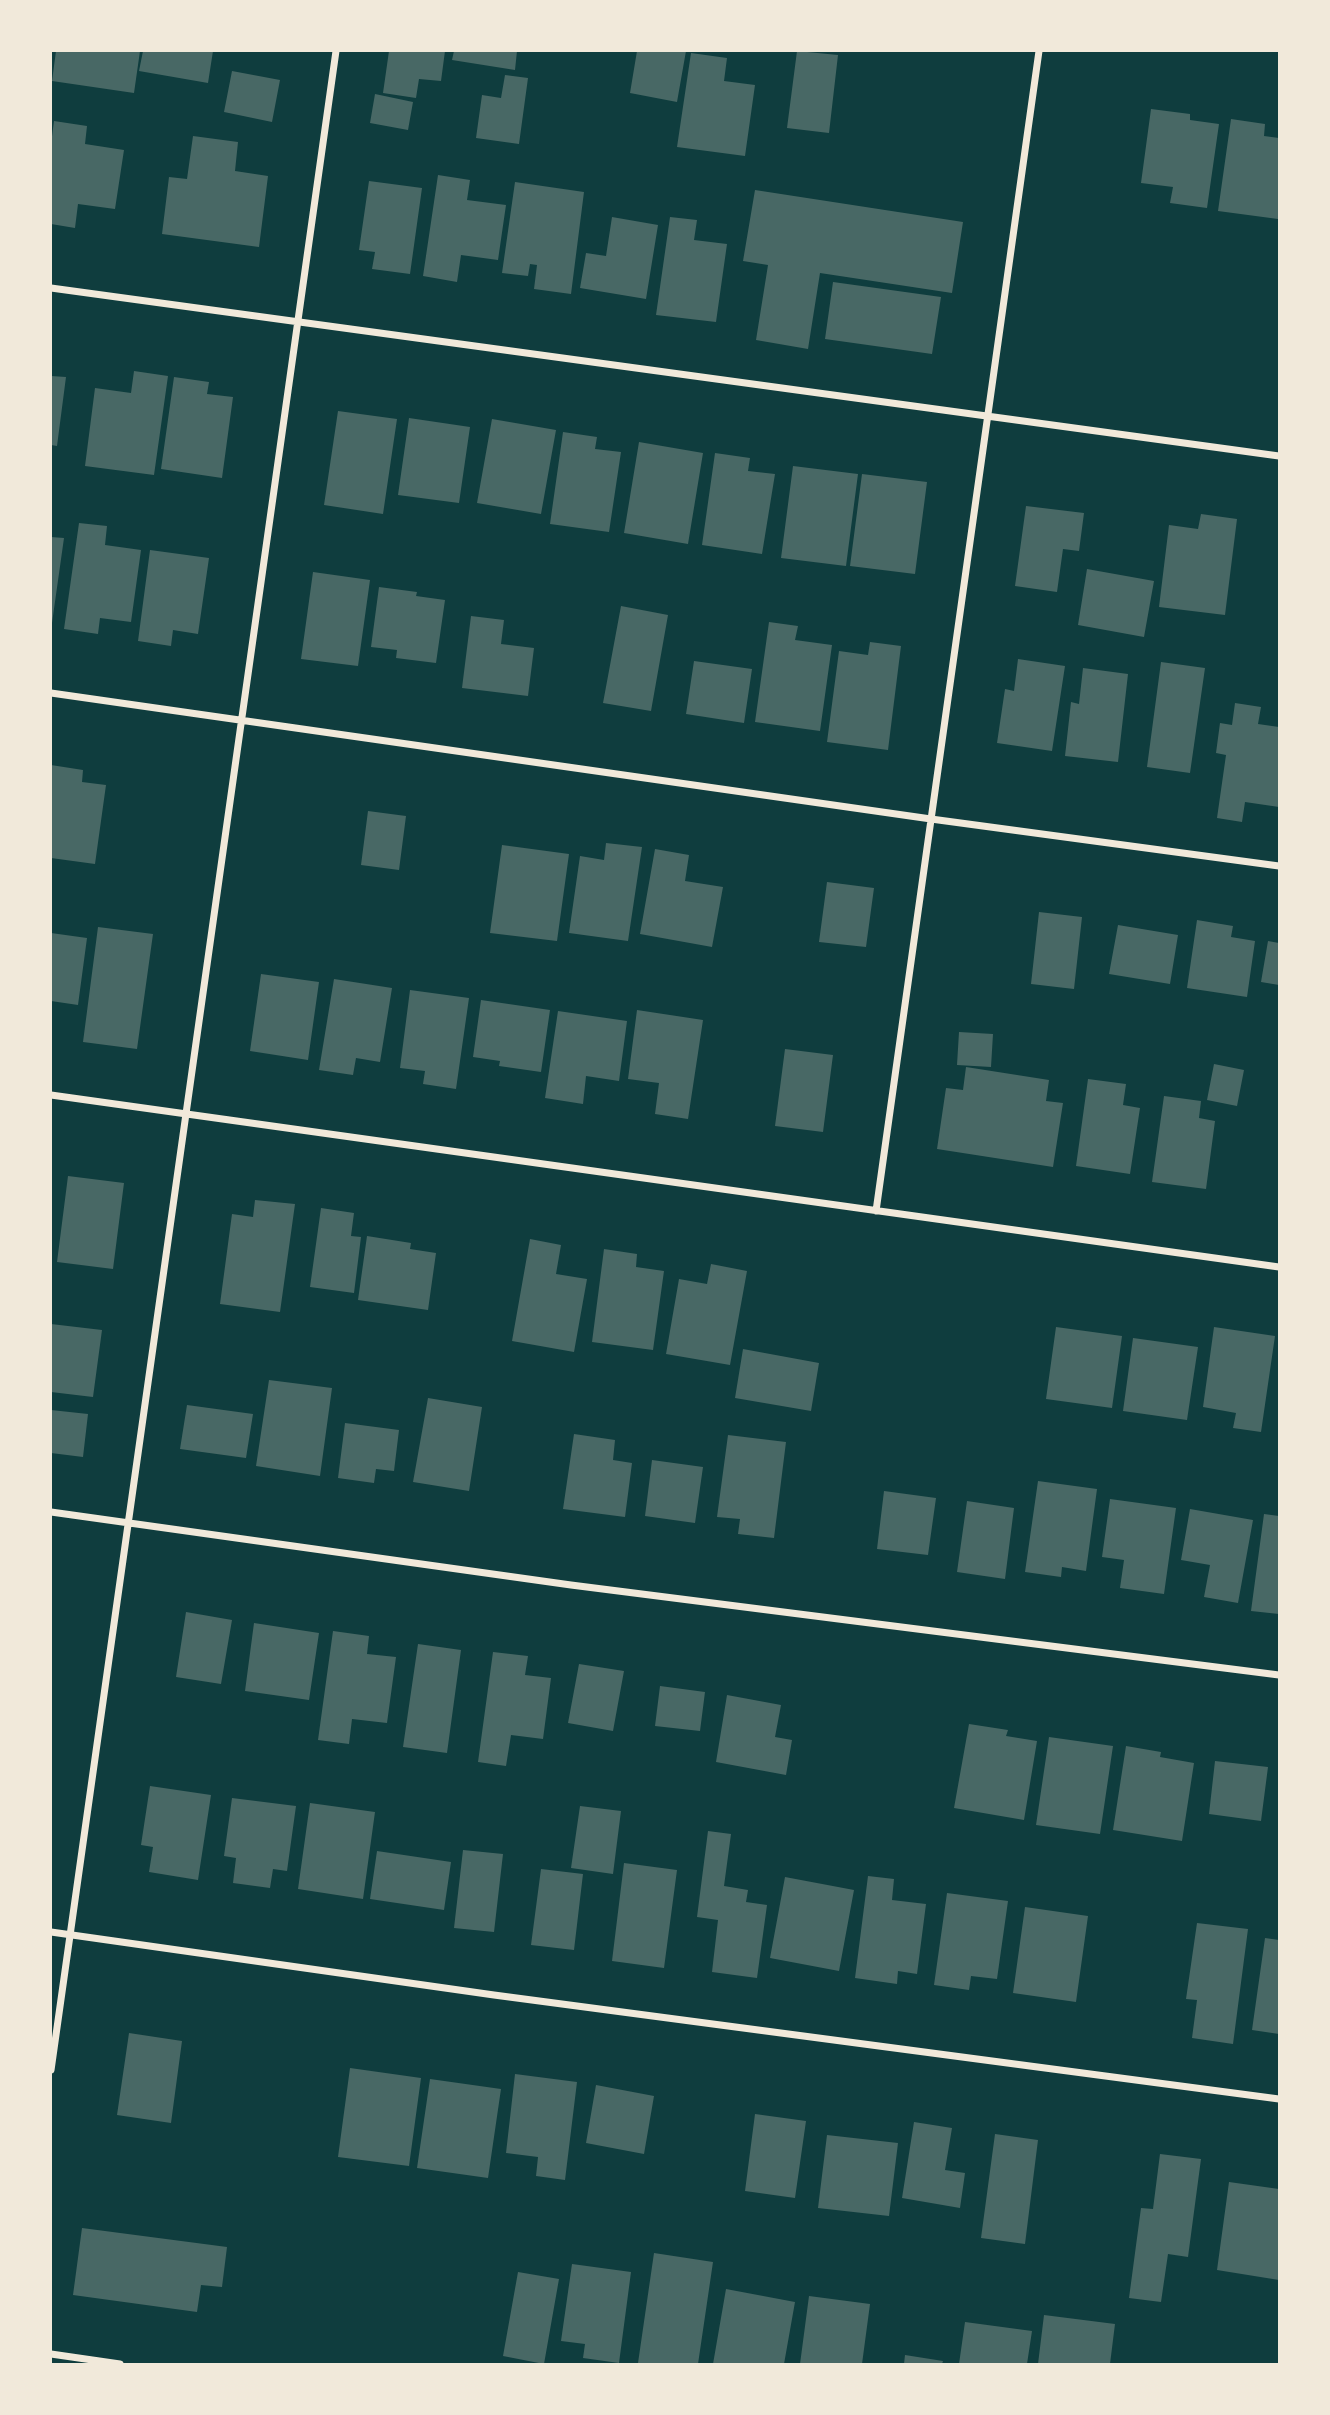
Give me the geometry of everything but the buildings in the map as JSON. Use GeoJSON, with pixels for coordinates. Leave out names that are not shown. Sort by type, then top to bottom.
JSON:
{"type":"FeatureCollection","features":[{"type":"Feature","properties":{"kind":"street"},"geometry":{"type":"LineString","coordinates":[[51,2070],[336,51]]}},
{"type":"Feature","properties":{"kind":"street"},"geometry":{"type":"LineString","coordinates":[[876,1211],[1039,51]]}},
{"type":"Feature","properties":{"kind":"street"},"geometry":{"type":"LineString","coordinates":[[51,288],[1279,456]]}},
{"type":"Feature","properties":{"kind":"street"},"geometry":{"type":"LineString","coordinates":[[51,693],[1279,866]]}},
{"type":"Feature","properties":{"kind":"street"},"geometry":{"type":"LineString","coordinates":[[51,1095],[1279,1267]]}},
{"type":"Feature","properties":{"kind":"street"},"geometry":{"type":"LineString","coordinates":[[51,1512],[571,1585],[1279,1675]]}},
{"type":"Feature","properties":{"kind":"street"},"geometry":{"type":"LineString","coordinates":[[51,1932],[494,1995],[1279,2099]]}},
{"type":"Feature","properties":{"kind":"street"},"geometry":{"type":"LineString","coordinates":[[51,2354],[120,2364]]}}]}
